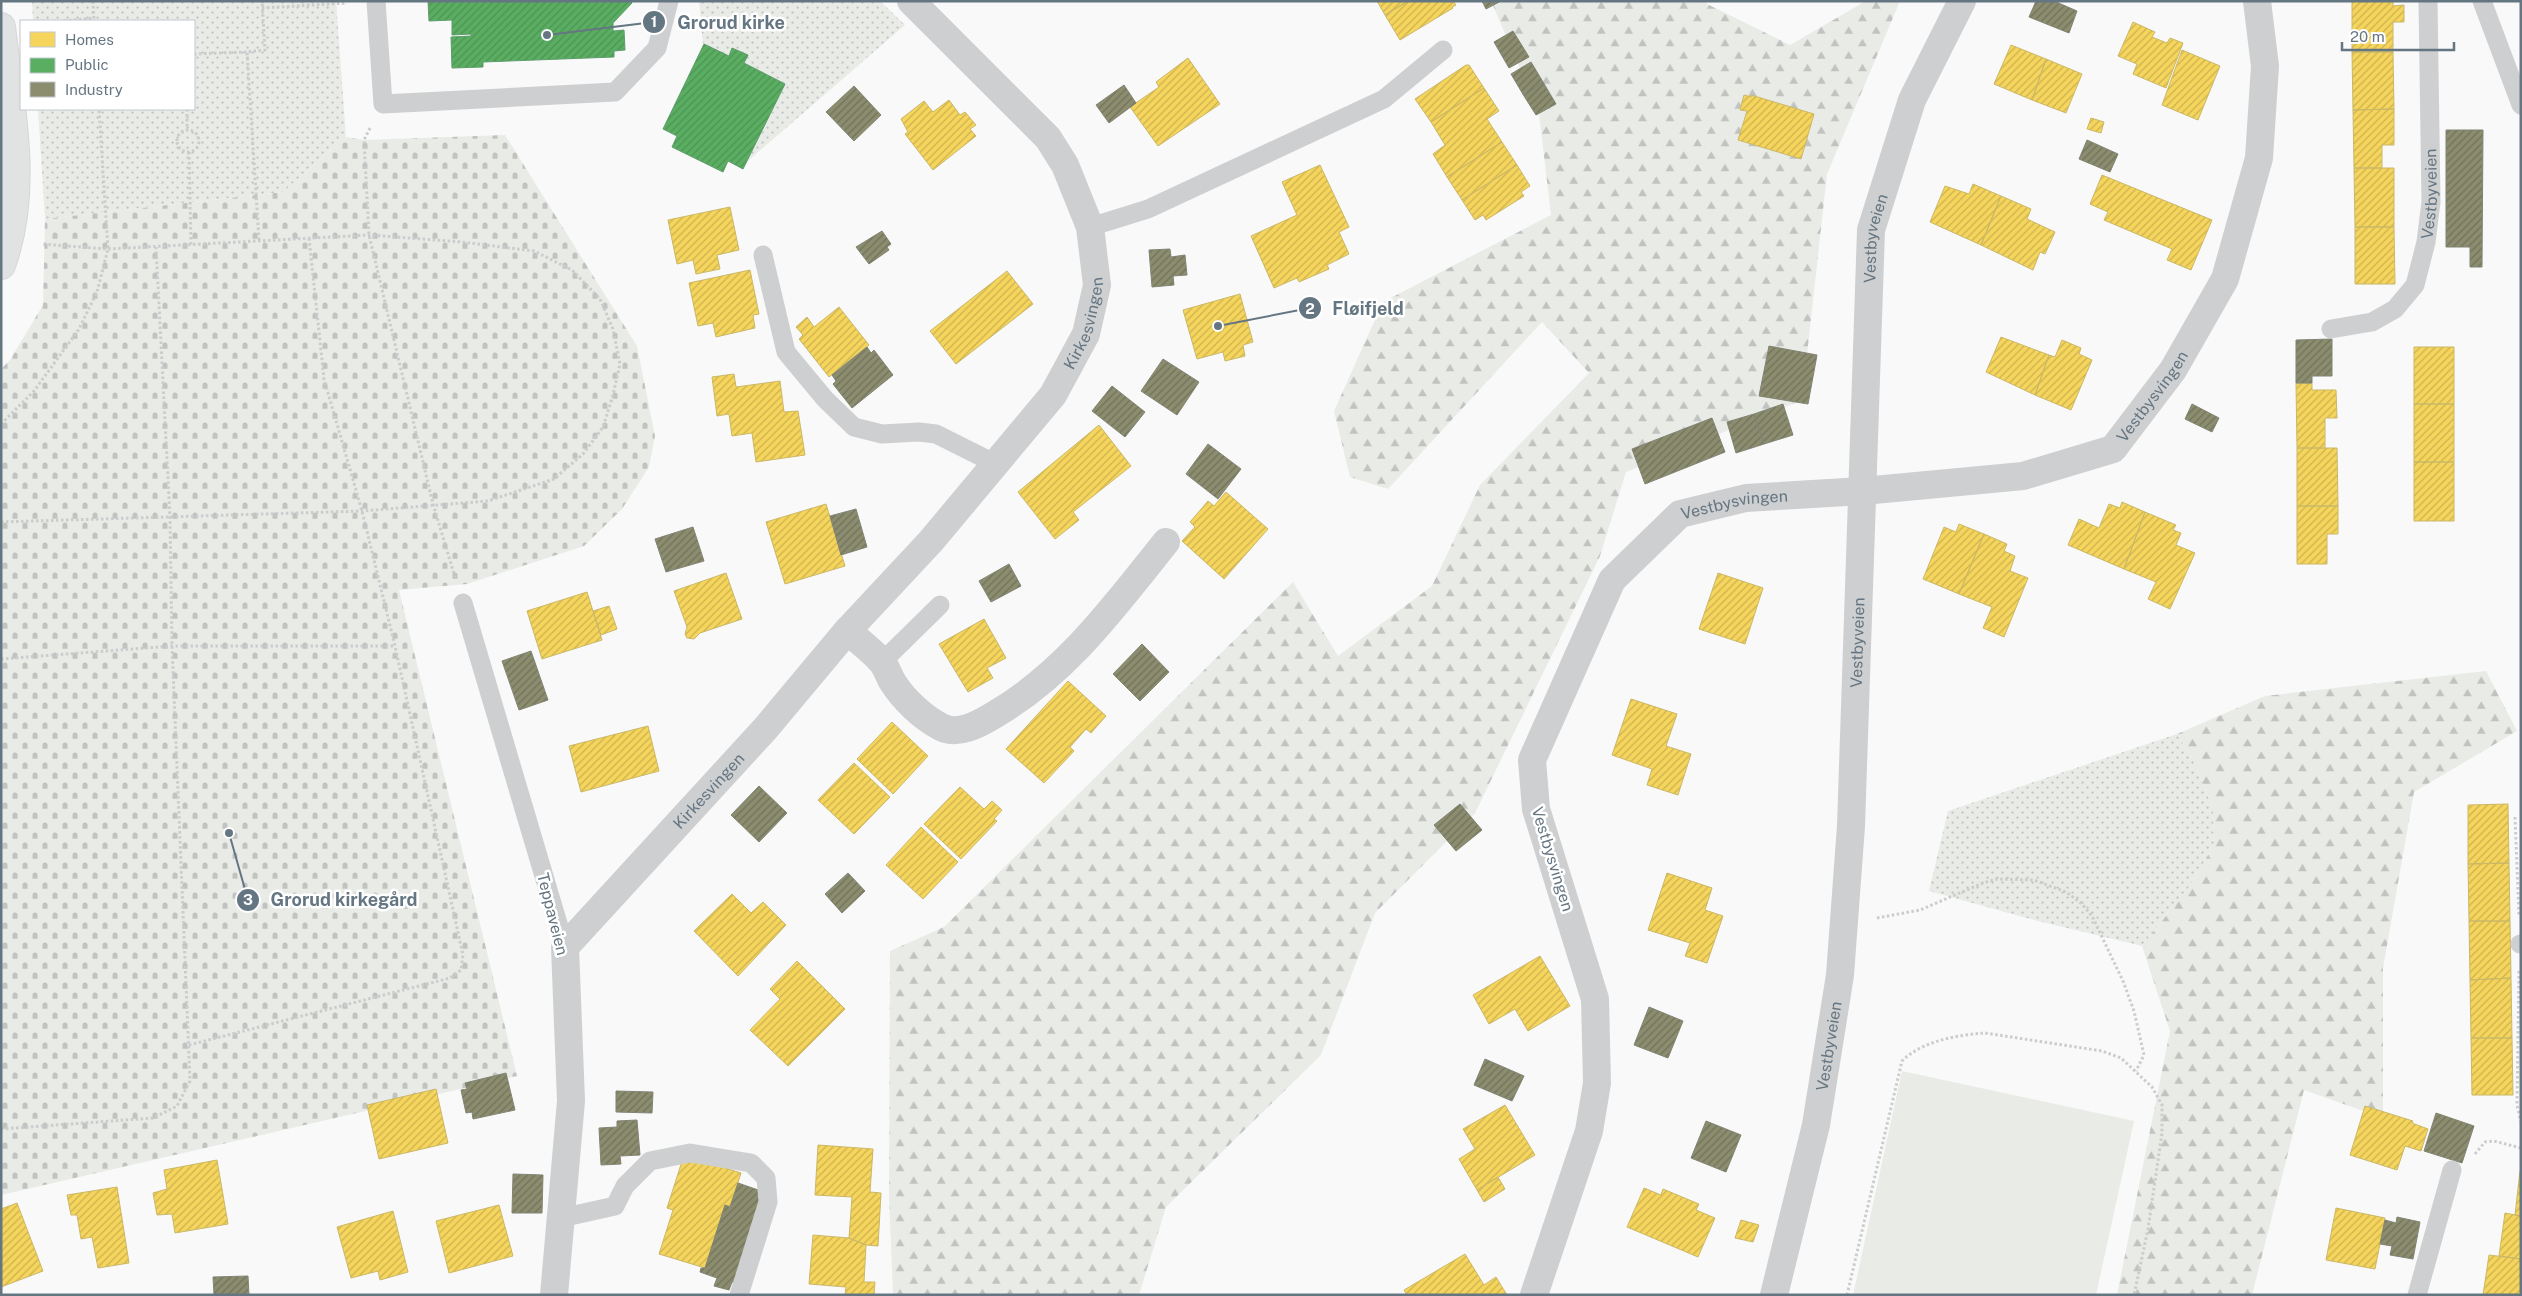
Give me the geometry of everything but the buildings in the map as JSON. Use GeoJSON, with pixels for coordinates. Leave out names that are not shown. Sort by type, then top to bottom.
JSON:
{"type":"FeatureCollection","features":[{"type":"Feature","properties":{"kind":"street","name":"Kirkesvingen"},"geometry":{"type":"LineString","coordinates":[[565,947],[765,729],[847,631],[931,541],[1053,395],[1086,334],[1096,286],[1090,227],[1065,165],[1048,138],[911,1]]}},
{"type":"Feature","properties":{"kind":"street","name":"Vestbyveien"},"geometry":{"type":"LineString","coordinates":[[1774,1295],[1816,1125],[1840,974],[1851,826],[1871,230],[1912,100],[1962,1]]}},
{"type":"Feature","properties":{"kind":"street","name":"Vestbysvingen"},"geometry":{"type":"LineString","coordinates":[[1534,1295],[1588,1132],[1597,1083],[1594,999],[1536,809],[1532,760],[1612,580],[1680,514],[1746,498],[2024,476],[2112,449],[2173,370],[2225,279],[2259,158],[2265,66],[2257,1]]}},
{"type":"Feature","properties":{"kind":"street"},"geometry":{"type":"LineString","coordinates":[[1,27],[15,170],[6,253]]}},
{"type":"Feature","properties":{"kind":"street"},"geometry":{"type":"LineString","coordinates":[[847,631],[882,662],[892,682],[918,712],[942,728],[955,731],[979,724],[1023,698],[1060,668],[1100,625],[1166,542]]}},
{"type":"Feature","properties":{"kind":"street","name":"Teppaveien"},"geometry":{"type":"LineString","coordinates":[[554,1295],[571,1101],[565,947]]}},
{"type":"Feature","properties":{"kind":"lane"},"geometry":{"type":"LineString","coordinates":[[376,1],[383,104],[615,92],[657,48],[669,1]]}},
{"type":"Feature","properties":{"kind":"lane","name":"Vestbyveien"},"geometry":{"type":"LineString","coordinates":[[2331,329],[2372,322],[2395,309],[2414,286],[2426,242],[2431,202],[2428,1]]}},
{"type":"Feature","properties":{"kind":"lane"},"geometry":{"type":"LineString","coordinates":[[2482,1],[2521,105]]}},
{"type":"Feature","properties":{"kind":"lane"},"geometry":{"type":"LineString","coordinates":[[1090,227],[1148,209],[1384,98],[1443,50]]}},
{"type":"Feature","properties":{"kind":"lane"},"geometry":{"type":"LineString","coordinates":[[763,256],[786,352],[825,399],[854,427],[882,434],[919,432],[936,434],[996,464]]}},
{"type":"Feature","properties":{"kind":"lane","name":"Teppaveien"},"geometry":{"type":"LineString","coordinates":[[463,603],[565,947]]}},
{"type":"Feature","properties":{"kind":"lane"},"geometry":{"type":"LineString","coordinates":[[882,662],[940,605]]}},
{"type":"Feature","properties":{"kind":"lane"},"geometry":{"type":"LineString","coordinates":[[561,1218],[615,1206],[625,1186],[650,1162],[690,1153],[751,1163],[766,1178],[768,1202],[738,1295]]}},
{"type":"Feature","properties":{"kind":"lane"},"geometry":{"type":"LineString","coordinates":[[2417,1295],[2452,1170]]}},
{"type":"Feature","properties":{"kind":"path"},"geometry":{"type":"LineString","coordinates":[[93,1],[94,20]]}},
{"type":"Feature","properties":{"kind":"path"},"geometry":{"type":"LineString","coordinates":[[195,54],[265,50],[262,1]]}},
{"type":"Feature","properties":{"kind":"path"},"geometry":{"type":"LineString","coordinates":[[262,8],[336,4]]}},
{"type":"Feature","properties":{"kind":"path"},"geometry":{"type":"LineString","coordinates":[[247,52],[259,240]]}},
{"type":"Feature","properties":{"kind":"path"},"geometry":{"type":"LineString","coordinates":[[383,104],[364,140],[369,236],[433,504],[463,603]]}},
{"type":"Feature","properties":{"kind":"path"},"geometry":{"type":"LineString","coordinates":[[1,424],[34,390],[79,329],[98,292],[108,249],[99,110]]}},
{"type":"Feature","properties":{"kind":"path"},"geometry":{"type":"LineString","coordinates":[[187,110],[187,129]]}},
{"type":"Feature","properties":{"kind":"path"},"geometry":{"type":"LineString","coordinates":[[187,129],[180,133],[177,140],[179,147],[189,152]]}},
{"type":"Feature","properties":{"kind":"path"},"geometry":{"type":"LineString","coordinates":[[187,129],[197,133],[200,140],[198,147],[189,152]]}},
{"type":"Feature","properties":{"kind":"path"},"geometry":{"type":"LineString","coordinates":[[189,152],[191,245]]}},
{"type":"Feature","properties":{"kind":"path"},"geometry":{"type":"LineString","coordinates":[[1,522],[362,511],[488,501],[554,479],[583,454],[603,427],[620,364],[613,329],[600,299],[572,270],[534,251],[462,242],[369,236],[6,253]]}},
{"type":"Feature","properties":{"kind":"path"},"geometry":{"type":"LineString","coordinates":[[189,1044],[450,978],[461,970],[464,955],[395,646],[362,511],[324,379],[309,238]]}},
{"type":"Feature","properties":{"kind":"path"},"geometry":{"type":"LineString","coordinates":[[1,1129],[153,1118],[178,1106],[190,1082],[172,646],[170,518],[156,247]]}},
{"type":"Feature","properties":{"kind":"path"},"geometry":{"type":"LineString","coordinates":[[1,659],[172,646],[395,646]]}},
{"type":"Feature","properties":{"kind":"path"},"geometry":{"type":"LineString","coordinates":[[1844,921],[1885,917],[1920,910],[1983,883],[1997,879],[2034,880],[2066,892],[2082,903],[2092,916],[2123,981],[2134,1011],[2144,1055],[2136,1071]]}},
{"type":"Feature","properties":{"kind":"path"},"geometry":{"type":"LineString","coordinates":[[1848,1295],[1902,1061],[1914,1049],[1968,1034],[1985,1033],[2102,1051],[2121,1058],[2152,1087],[2162,1105],[2162,1133],[2148,1229],[2134,1295]]}},
{"type":"Feature","properties":{"kind":"path"},"geometry":{"type":"LineString","coordinates":[[2452,1170],[2469,1162],[2485,1142],[2521,1148]]}},
{"type":"Feature","properties":{"kind":"green space"},"geometry":{"type":"Polygon","coordinates":[[[32,1],[336,1],[346,137],[283,192],[45,219],[38,110],[195,110],[195,20],[33,20],[32,1]]]}},
{"type":"Feature","properties":{"kind":"green space"},"geometry":{"type":"Polygon","coordinates":[[[699,1],[880,1],[905,25],[741,167],[779,83],[703,45],[699,1]]]}},
{"type":"Feature","properties":{"kind":"green space"},"geometry":{"type":"Polygon","coordinates":[[[1491,1],[1706,1],[1707,4],[1790,45],[1866,1],[1900,1],[1827,174],[1802,400],[1626,472],[1600,556],[1475,813],[1375,913],[1321,1055],[1166,1207],[1139,1295],[893,1295],[889,1195],[890,951],[944,927],[1293,582],[1338,656],[1432,586],[1480,485],[1589,373],[1542,322],[1388,489],[1350,477],[1334,411],[1383,302],[1551,215],[1539,113],[1491,1]]]}},
{"type":"Feature","properties":{"kind":"green space"},"geometry":{"type":"Polygon","coordinates":[[[505,135],[637,346],[655,436],[649,467],[622,509],[584,546],[467,584],[399,590],[517,1076],[1,1195],[1,369],[10,360],[43,305],[45,219],[283,192],[346,137],[364,140],[505,135]]]}},
{"type":"Feature","properties":{"kind":"green space"},"geometry":{"type":"Polygon","coordinates":[[[2486,671],[2517,731],[2414,792],[2383,968],[2383,1118],[2304,1090],[2252,1295],[2117,1295],[2170,1031],[2142,946],[2190,886],[2214,845],[2213,808],[2192,758],[2177,734],[2265,696],[2486,671]]]}},
{"type":"Feature","properties":{"kind":"green space"},"geometry":{"type":"Polygon","coordinates":[[[2177,734],[2192,758],[2213,808],[2214,845],[2190,886],[2142,946],[2038,921],[1929,891],[1948,811],[2177,734]]]}},
{"type":"Feature","properties":{"kind":"green space"},"geometry":{"type":"Polygon","coordinates":[[[1902,1071],[2134,1121],[2096,1295],[1853,1295],[1902,1071]]]}},
{"type":"Feature","properties":{"kind":"place","name":"Grorud kirke"},"geometry":{"type":"Point","coordinates":[547,35]}},
{"type":"Feature","properties":{"kind":"place","name":"Fløifjeld"},"geometry":{"type":"Point","coordinates":[1218,326]}},
{"type":"Feature","properties":{"kind":"place","name":"Grorud kirkegård"},"geometry":{"type":"Point","coordinates":[229,833]}}]}
